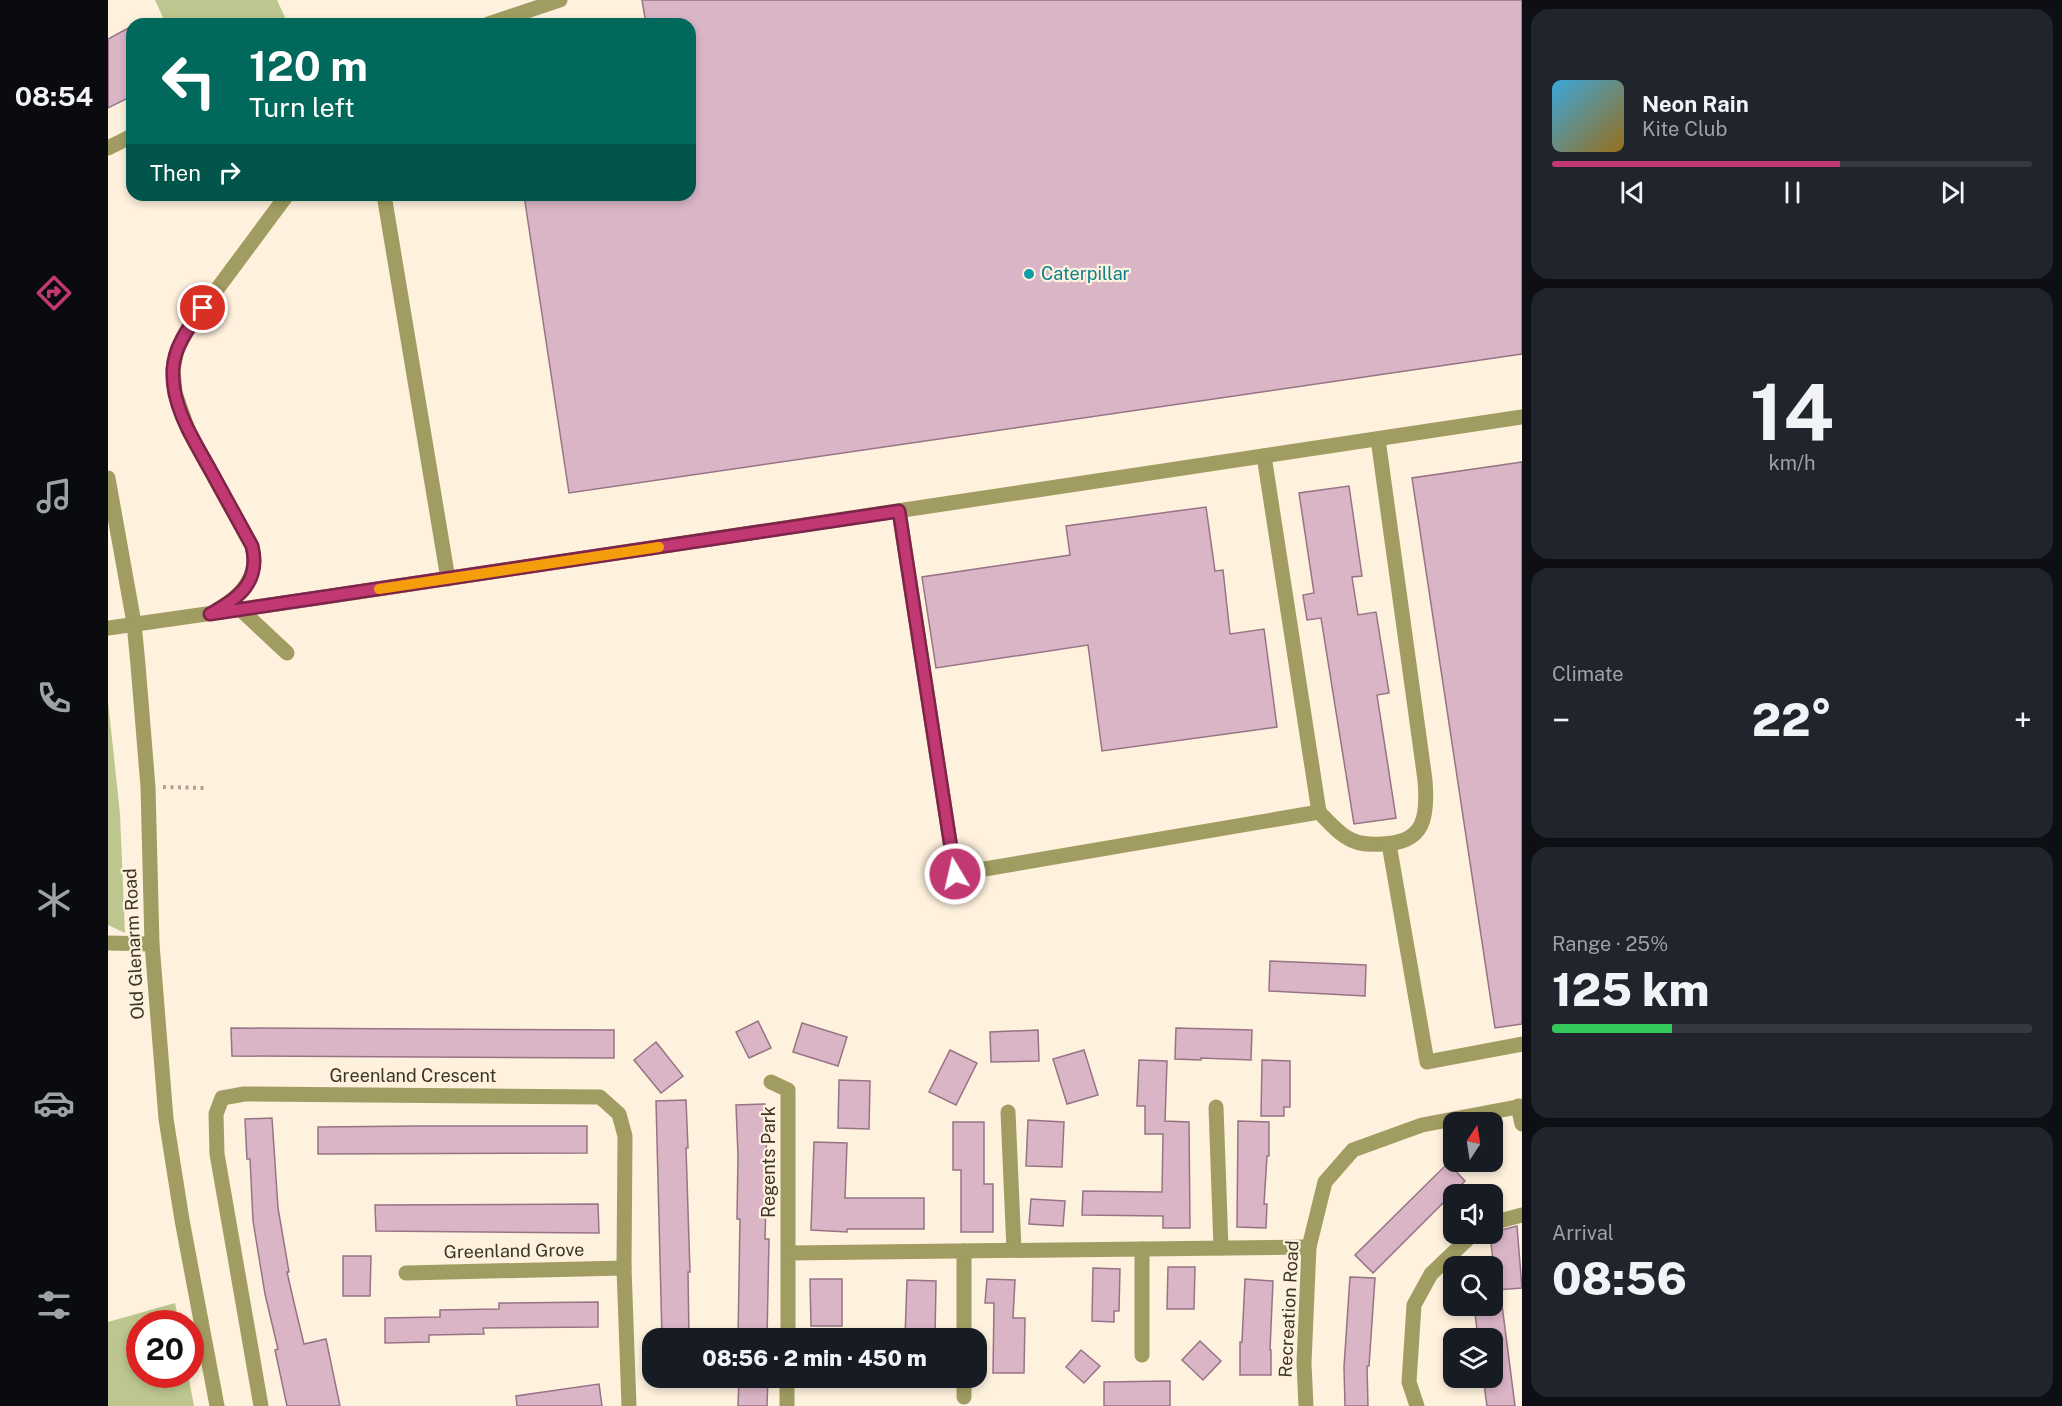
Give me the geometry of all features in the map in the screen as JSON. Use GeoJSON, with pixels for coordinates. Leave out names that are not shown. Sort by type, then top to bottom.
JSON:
{"type":"FeatureCollection","features":[{"type":"Feature","properties":{"kind":"street"},"geometry":{"type":"LineString","coordinates":[[506,18],[560,0]]}},
{"type":"Feature","properties":{"kind":"street"},"geometry":{"type":"LineString","coordinates":[[108,148],[126,139]]}},
{"type":"Feature","properties":{"kind":"street"},"geometry":{"type":"LineString","coordinates":[[210,614],[244,591],[254,566],[254,554],[252,546],[188,430],[173,381],[175,359],[189,327],[283,201]]}},
{"type":"Feature","properties":{"kind":"street"},"geometry":{"type":"LineString","coordinates":[[385,201],[448,579]]}},
{"type":"Feature","properties":{"kind":"street"},"geometry":{"type":"LineString","coordinates":[[108,628],[1522,417]]}},
{"type":"Feature","properties":{"kind":"street"},"geometry":{"type":"LineString","coordinates":[[1264,456],[1319,812],[1347,839],[1368,845],[1405,842],[1417,833],[1424,816],[1426,797],[1378,439]]}},
{"type":"Feature","properties":{"kind":"street","name":"Old Glenarm Road"},"geometry":{"type":"LineString","coordinates":[[108,478],[134,623],[148,787],[152,944],[166,1119],[182,1220],[217,1406]]}},
{"type":"Feature","properties":{"kind":"street"},"geometry":{"type":"LineString","coordinates":[[899,511],[955,874],[1319,812]]}},
{"type":"Feature","properties":{"kind":"street"},"geometry":{"type":"LineString","coordinates":[[240,609],[287,653]]}},
{"type":"Feature","properties":{"kind":"street"},"geometry":{"type":"LineString","coordinates":[[1389,844],[1427,1062],[1522,1044]]}},
{"type":"Feature","properties":{"kind":"street"},"geometry":{"type":"LineString","coordinates":[[108,943],[152,944]]}},
{"type":"Feature","properties":{"kind":"street","name":"Regents Park"},"geometry":{"type":"LineString","coordinates":[[771,1082],[788,1090],[788,1328]]}},
{"type":"Feature","properties":{"kind":"street","name":"Greenland Crescent"},"geometry":{"type":"LineString","coordinates":[[261,1406],[217,1154],[216,1114],[222,1098],[244,1094],[600,1097],[619,1114],[625,1136],[624,1268],[629,1406]]}},
{"type":"Feature","properties":{"kind":"street"},"geometry":{"type":"LineString","coordinates":[[1520,1106],[1522,1124]]}},
{"type":"Feature","properties":{"kind":"street","name":"Recreation Road"},"geometry":{"type":"LineString","coordinates":[[1306,1406],[1304,1363],[1309,1247],[1325,1182],[1353,1150],[1422,1125],[1520,1106]]}},
{"type":"Feature","properties":{"kind":"street"},"geometry":{"type":"LineString","coordinates":[[1216,1107],[1221,1248]]}},
{"type":"Feature","properties":{"kind":"street"},"geometry":{"type":"LineString","coordinates":[[1008,1112],[1014,1250]]}},
{"type":"Feature","properties":{"kind":"street"},"geometry":{"type":"LineString","coordinates":[[1503,1220],[1522,1215]]}},
{"type":"Feature","properties":{"kind":"street"},"geometry":{"type":"LineString","coordinates":[[1417,1406],[1409,1382],[1414,1305],[1431,1274],[1462,1244]]}},
{"type":"Feature","properties":{"kind":"street"},"geometry":{"type":"LineString","coordinates":[[789,1253],[1309,1247]]}},
{"type":"Feature","properties":{"kind":"street"},"geometry":{"type":"LineString","coordinates":[[1142,1249],[1142,1355]]}},
{"type":"Feature","properties":{"kind":"street"},"geometry":{"type":"LineString","coordinates":[[964,1251],[964,1328]]}},
{"type":"Feature","properties":{"kind":"street","name":"Greenland Grove"},"geometry":{"type":"LineString","coordinates":[[406,1273],[624,1268]]}},
{"type":"Feature","properties":{"kind":"street"},"geometry":{"type":"LineString","coordinates":[[787,1388],[787,1406]]}},
{"type":"Feature","properties":{"kind":"street"},"geometry":{"type":"LineString","coordinates":[[964,1388],[964,1397]]}},
{"type":"Feature","properties":{"kind":"path"},"geometry":{"type":"LineString","coordinates":[[148,787],[205,788]]}},
{"type":"Feature","properties":{"kind":"green space"},"geometry":{"type":"Polygon","coordinates":[[[155,0],[277,0],[285,18],[163,18],[155,0]]]}},
{"type":"Feature","properties":{"kind":"green space"},"geometry":{"type":"Polygon","coordinates":[[[108,701],[120,814],[125,933],[108,925],[108,701]]]}},
{"type":"Feature","properties":{"kind":"green space"},"geometry":{"type":"Polygon","coordinates":[[[175,1303],[176,1310],[150,1310],[175,1303]]]}},
{"type":"Feature","properties":{"kind":"green space"},"geometry":{"type":"Polygon","coordinates":[[[126,1317],[126,1388],[191,1388],[194,1406],[108,1406],[108,1322],[126,1317]]]}},
{"type":"Feature","properties":{"kind":"building","name":"Caterpillar"},"geometry":{"type":"Polygon","coordinates":[[[642,0],[1522,0],[1522,354],[569,493],[525,201],[696,201],[696,18],[645,18],[642,0]]]}},
{"type":"Feature","properties":{"kind":"building"},"geometry":{"type":"Polygon","coordinates":[[[126,29],[126,99],[108,108],[108,39],[126,29]]]}},
{"type":"Feature","properties":{"kind":"building"},"geometry":{"type":"Polygon","coordinates":[[[1522,462],[1522,1024],[1495,1028],[1412,478],[1522,462]]]}},
{"type":"Feature","properties":{"kind":"building"},"geometry":{"type":"Polygon","coordinates":[[[1349,486],[1362,576],[1352,577],[1358,615],[1376,612],[1389,693],[1377,695],[1396,818],[1354,824],[1321,618],[1307,620],[1303,595],[1314,593],[1299,493],[1349,486]]]}},
{"type":"Feature","properties":{"kind":"building"},"geometry":{"type":"Polygon","coordinates":[[[1206,507],[1215,571],[1223,570],[1230,634],[1264,629],[1277,727],[1102,751],[1088,645],[936,668],[922,577],[1070,555],[1066,526],[1206,507]]]}},
{"type":"Feature","properties":{"kind":"building"},"geometry":{"type":"Polygon","coordinates":[[[1270,961],[1366,965],[1365,996],[1269,991],[1270,961]]]}},
{"type":"Feature","properties":{"kind":"building"},"geometry":{"type":"Polygon","coordinates":[[[758,1021],[771,1048],[749,1058],[736,1032],[758,1021]]]}},
{"type":"Feature","properties":{"kind":"building"},"geometry":{"type":"Polygon","coordinates":[[[802,1023],[847,1037],[838,1066],[793,1052],[802,1023]]]}},
{"type":"Feature","properties":{"kind":"building"},"geometry":{"type":"Polygon","coordinates":[[[231,1028],[614,1030],[614,1058],[232,1056],[231,1028]]]}},
{"type":"Feature","properties":{"kind":"building"},"geometry":{"type":"Polygon","coordinates":[[[1176,1028],[1252,1030],[1251,1060],[1175,1059],[1176,1028]]]}},
{"type":"Feature","properties":{"kind":"building"},"geometry":{"type":"Polygon","coordinates":[[[1038,1030],[1039,1061],[991,1062],[990,1032],[1038,1030]]]}},
{"type":"Feature","properties":{"kind":"building"},"geometry":{"type":"Polygon","coordinates":[[[656,1042],[683,1076],[661,1093],[634,1060],[656,1042]]]}},
{"type":"Feature","properties":{"kind":"building"},"geometry":{"type":"Polygon","coordinates":[[[950,1050],[977,1063],[956,1105],[929,1092],[950,1050]]]}},
{"type":"Feature","properties":{"kind":"building"},"geometry":{"type":"Polygon","coordinates":[[[1084,1050],[1098,1095],[1067,1104],[1053,1059],[1084,1050]]]}},
{"type":"Feature","properties":{"kind":"building"},"geometry":{"type":"Polygon","coordinates":[[[1139,1060],[1167,1061],[1165,1121],[1189,1122],[1190,1228],[1163,1228],[1163,1216],[1082,1215],[1083,1191],[1162,1192],[1163,1134],[1145,1134],[1145,1106],[1137,1106],[1139,1060]]]}},
{"type":"Feature","properties":{"kind":"building"},"geometry":{"type":"Polygon","coordinates":[[[1262,1060],[1290,1061],[1290,1107],[1284,1107],[1284,1116],[1261,1116],[1262,1060]]]}},
{"type":"Feature","properties":{"kind":"building"},"geometry":{"type":"Polygon","coordinates":[[[839,1080],[870,1081],[869,1129],[838,1128],[839,1080]]]}},
{"type":"Feature","properties":{"kind":"building"},"geometry":{"type":"Polygon","coordinates":[[[686,1100],[690,1272],[688,1272],[689,1328],[662,1328],[656,1101],[686,1100]]]}},
{"type":"Feature","properties":{"kind":"building"},"geometry":{"type":"Polygon","coordinates":[[[765,1104],[767,1165],[765,1239],[769,1239],[767,1328],[738,1328],[740,1219],[737,1219],[736,1105],[765,1104]]]}},
{"type":"Feature","properties":{"kind":"building"},"geometry":{"type":"Polygon","coordinates":[[[272,1118],[278,1208],[289,1272],[287,1272],[295,1307],[304,1344],[326,1339],[340,1406],[287,1406],[253,1221],[250,1159],[247,1159],[245,1119],[272,1118]]]}},
{"type":"Feature","properties":{"kind":"building"},"geometry":{"type":"Polygon","coordinates":[[[1028,1120],[1064,1122],[1062,1167],[1026,1166],[1028,1120]]]}},
{"type":"Feature","properties":{"kind":"building"},"geometry":{"type":"Polygon","coordinates":[[[1238,1121],[1269,1122],[1269,1156],[1267,1156],[1264,1204],[1267,1204],[1266,1228],[1237,1227],[1238,1121]]]}},
{"type":"Feature","properties":{"kind":"building"},"geometry":{"type":"Polygon","coordinates":[[[953,1122],[984,1122],[984,1184],[993,1184],[993,1232],[961,1232],[961,1170],[953,1170],[953,1122]]]}},
{"type":"Feature","properties":{"kind":"building"},"geometry":{"type":"Polygon","coordinates":[[[587,1126],[587,1153],[318,1154],[318,1127],[587,1126]]]}},
{"type":"Feature","properties":{"kind":"building"},"geometry":{"type":"Polygon","coordinates":[[[814,1142],[847,1143],[845,1198],[924,1198],[924,1229],[847,1229],[847,1232],[811,1230],[814,1142]]]}},
{"type":"Feature","properties":{"kind":"building"},"geometry":{"type":"Polygon","coordinates":[[[1443,1168],[1443,1172],[1456,1172],[1465,1181],[1462,1184],[1443,1184],[1443,1203],[1373,1273],[1355,1255],[1443,1168]]]}},
{"type":"Feature","properties":{"kind":"building"},"geometry":{"type":"Polygon","coordinates":[[[1031,1199],[1065,1201],[1063,1226],[1029,1224],[1031,1199]]]}},
{"type":"Feature","properties":{"kind":"building"},"geometry":{"type":"Polygon","coordinates":[[[598,1204],[599,1233],[376,1231],[375,1205],[598,1204]]]}},
{"type":"Feature","properties":{"kind":"building"},"geometry":{"type":"Polygon","coordinates":[[[1517,1226],[1522,1288],[1503,1289],[1503,1256],[1492,1256],[1491,1244],[1503,1244],[1503,1230],[1517,1226]]]}},
{"type":"Feature","properties":{"kind":"building"},"geometry":{"type":"Polygon","coordinates":[[[343,1256],[371,1256],[370,1296],[343,1296],[343,1256]]]}},
{"type":"Feature","properties":{"kind":"building"},"geometry":{"type":"Polygon","coordinates":[[[1168,1267],[1195,1267],[1194,1309],[1167,1309],[1168,1267]]]}},
{"type":"Feature","properties":{"kind":"building"},"geometry":{"type":"Polygon","coordinates":[[[1093,1268],[1120,1269],[1119,1311],[1114,1311],[1114,1322],[1092,1321],[1093,1268]]]}},
{"type":"Feature","properties":{"kind":"building"},"geometry":{"type":"Polygon","coordinates":[[[1350,1277],[1375,1278],[1369,1366],[1367,1366],[1368,1406],[1345,1406],[1344,1367],[1350,1277]]]}},
{"type":"Feature","properties":{"kind":"building"},"geometry":{"type":"Polygon","coordinates":[[[810,1279],[842,1279],[842,1326],[811,1326],[810,1279]]]}},
{"type":"Feature","properties":{"kind":"building"},"geometry":{"type":"Polygon","coordinates":[[[987,1279],[1015,1280],[1013,1318],[1025,1318],[1024,1373],[993,1373],[994,1303],[985,1303],[987,1279]]]}},
{"type":"Feature","properties":{"kind":"building"},"geometry":{"type":"Polygon","coordinates":[[[1245,1279],[1273,1281],[1271,1375],[1240,1375],[1245,1279]]]}},
{"type":"Feature","properties":{"kind":"building"},"geometry":{"type":"Polygon","coordinates":[[[907,1280],[936,1281],[935,1328],[905,1328],[907,1280]]]}},
{"type":"Feature","properties":{"kind":"building"},"geometry":{"type":"Polygon","coordinates":[[[598,1302],[598,1327],[483,1328],[484,1334],[429,1335],[429,1342],[385,1343],[385,1318],[440,1317],[440,1310],[499,1309],[499,1303],[598,1302]]]}},
{"type":"Feature","properties":{"kind":"building"},"geometry":{"type":"Polygon","coordinates":[[[1503,1313],[1515,1406],[1487,1406],[1485,1388],[1503,1388],[1503,1328],[1477,1328],[1475,1316],[1503,1316],[1503,1313]]]}},
{"type":"Feature","properties":{"kind":"building"},"geometry":{"type":"Polygon","coordinates":[[[1200,1341],[1221,1361],[1203,1380],[1182,1360],[1200,1341]]]}},
{"type":"Feature","properties":{"kind":"building"},"geometry":{"type":"Polygon","coordinates":[[[1081,1350],[1100,1366],[1084,1383],[1066,1367],[1081,1350]]]}},
{"type":"Feature","properties":{"kind":"building"},"geometry":{"type":"Polygon","coordinates":[[[1170,1381],[1170,1406],[1104,1406],[1104,1382],[1170,1381]]]}},
{"type":"Feature","properties":{"kind":"building"},"geometry":{"type":"Polygon","coordinates":[[[599,1384],[602,1406],[517,1406],[516,1396],[599,1384]]]}},
{"type":"Feature","properties":{"kind":"building"},"geometry":{"type":"Polygon","coordinates":[[[739,1388],[768,1388],[767,1406],[738,1406],[739,1388]]]}},
{"type":"Feature","properties":{"kind":"slow traffic"},"geometry":{"type":"LineString","coordinates":[[379,589],[659,547]]}},
{"type":"Feature","properties":{"kind":"place","name":"Caterpillar"},"geometry":{"type":"Point","coordinates":[1029,274]}},
{"type":"Feature","properties":{"kind":"route"},"geometry":{"type":"LineString","coordinates":[[203,308],[189,327],[177,350],[173,369],[175,393],[188,430],[252,546],[254,554],[254,566],[244,591],[210,614],[899,511],[955,874]]}}]}
